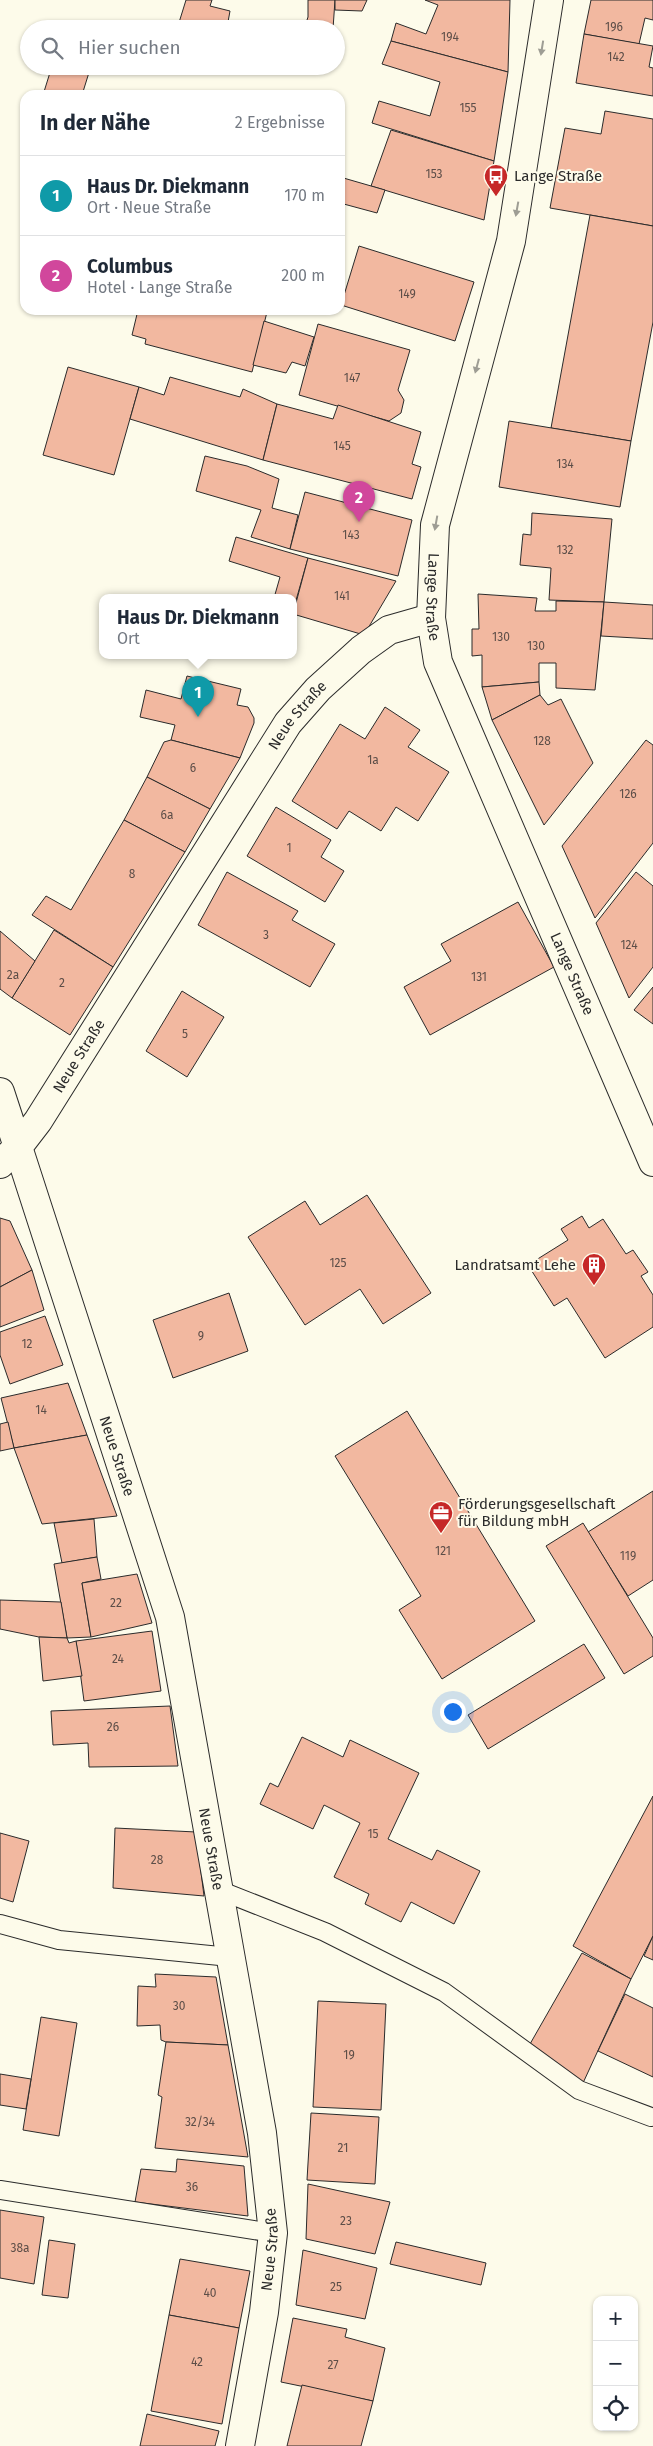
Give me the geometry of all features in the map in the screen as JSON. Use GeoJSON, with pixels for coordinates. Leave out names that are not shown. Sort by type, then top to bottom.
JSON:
{"type":"FeatureCollection","features":[{"type":"Feature","properties":{"kind":"street","name":"Lange Straße"},"geometry":{"type":"LineString","coordinates":[[549,0],[511,241],[435,525],[430,618],[438,662],[653,1162]]}},
{"type":"Feature","properties":{"kind":"street","name":"Neue Straße"},"geometry":{"type":"LineString","coordinates":[[240,2446],[264,2312],[273,2233],[262,2133],[170,1617],[9,1155],[38,1121],[288,723],[318,689],[361,650],[389,630],[430,618]]}},
{"type":"Feature","properties":{"kind":"street"},"geometry":{"type":"LineString","coordinates":[[0,1092],[9,1155]]}},
{"type":"Feature","properties":{"kind":"lane"},"geometry":{"type":"LineString","coordinates":[[218,1890],[325,1932],[444,1992],[579,2090],[651,2117]]}},
{"type":"Feature","properties":{"kind":"lane"},"geometry":{"type":"LineString","coordinates":[[0,1924],[59,1940],[230,1957]]}},
{"type":"Feature","properties":{"kind":"lane"},"geometry":{"type":"LineString","coordinates":[[0,2190],[273,2233]]}},
{"type":"Feature","properties":{"kind":"building"},"geometry":{"type":"Polygon","coordinates":[[[186,0],[212,0],[210,6],[230,11],[228,20],[180,20],[186,0]]]}},
{"type":"Feature","properties":{"kind":"building"},"geometry":{"type":"Polygon","coordinates":[[[308,0],[335,0],[334,20],[307,20],[308,0]]]}},
{"type":"Feature","properties":{"kind":"building"},"geometry":{"type":"Polygon","coordinates":[[[335,0],[367,0],[362,11],[335,10],[335,0]]]}},
{"type":"Feature","properties":{"kind":"building"},"geometry":{"type":"Polygon","coordinates":[[[425,0],[510,0],[508,72],[391,41],[396,23],[426,34],[438,5],[425,0]]]}},
{"type":"Feature","properties":{"kind":"building"},"geometry":{"type":"Polygon","coordinates":[[[591,0],[653,0],[653,20],[645,18],[639,44],[584,34],[591,0]]]}},
{"type":"Feature","properties":{"kind":"building"},"geometry":{"type":"Polygon","coordinates":[[[584,34],[653,46],[649,67],[653,68],[653,96],[576,83],[584,34]]]}},
{"type":"Feature","properties":{"kind":"building"},"geometry":{"type":"Polygon","coordinates":[[[391,41],[508,72],[494,161],[372,123],[379,101],[430,116],[440,82],[382,64],[391,41]]]}},
{"type":"Feature","properties":{"kind":"building"},"geometry":{"type":"Polygon","coordinates":[[[49,75],[88,75],[84,90],[45,90],[49,75]]]}},
{"type":"Feature","properties":{"kind":"building"},"geometry":{"type":"Polygon","coordinates":[[[605,111],[653,119],[653,226],[550,208],[565,128],[601,134],[605,111]]]}},
{"type":"Feature","properties":{"kind":"building"},"geometry":{"type":"Polygon","coordinates":[[[391,130],[494,161],[484,220],[371,186],[391,130]]]}},
{"type":"Feature","properties":{"kind":"building"},"geometry":{"type":"Polygon","coordinates":[[[345,178],[385,190],[377,213],[345,204],[345,178]]]}},
{"type":"Feature","properties":{"kind":"building"},"geometry":{"type":"Polygon","coordinates":[[[590,215],[653,226],[653,322],[631,441],[551,428],[590,215]]]}},
{"type":"Feature","properties":{"kind":"building"},"geometry":{"type":"Polygon","coordinates":[[[359,246],[474,282],[455,341],[345,306],[345,292],[359,246]]]}},
{"type":"Feature","properties":{"kind":"building"},"geometry":{"type":"Polygon","coordinates":[[[137,315],[266,315],[252,372],[145,344],[146,339],[132,335],[137,315]]]}},
{"type":"Feature","properties":{"kind":"building"},"geometry":{"type":"Polygon","coordinates":[[[264,321],[314,337],[305,366],[292,362],[286,373],[253,365],[264,321]]]}},
{"type":"Feature","properties":{"kind":"building"},"geometry":{"type":"Polygon","coordinates":[[[318,324],[410,350],[398,390],[404,400],[401,413],[389,421],[299,395],[318,324]]]}},
{"type":"Feature","properties":{"kind":"building"},"geometry":{"type":"Polygon","coordinates":[[[68,367],[139,387],[114,475],[43,455],[68,367]]]}},
{"type":"Feature","properties":{"kind":"building"},"geometry":{"type":"Polygon","coordinates":[[[170,377],[240,397],[243,389],[277,404],[263,460],[130,419],[139,387],[164,395],[170,377]]]}},
{"type":"Feature","properties":{"kind":"building"},"geometry":{"type":"Polygon","coordinates":[[[277,404],[333,419],[338,405],[421,432],[412,464],[421,467],[412,499],[263,460],[277,404]]]}},
{"type":"Feature","properties":{"kind":"building"},"geometry":{"type":"Polygon","coordinates":[[[509,421],[631,441],[620,507],[499,487],[509,421]]]}},
{"type":"Feature","properties":{"kind":"building"},"geometry":{"type":"Polygon","coordinates":[[[205,456],[247,466],[279,479],[272,508],[298,515],[290,549],[251,537],[261,510],[196,491],[205,456]]]}},
{"type":"Feature","properties":{"kind":"building"},"geometry":{"type":"Polygon","coordinates":[[[305,492],[412,520],[398,576],[290,549],[305,492]]]}},
{"type":"Feature","properties":{"kind":"building"},"geometry":{"type":"Polygon","coordinates":[[[532,513],[612,519],[604,602],[549,600],[551,568],[520,565],[523,534],[531,535],[532,513]]]}},
{"type":"Feature","properties":{"kind":"building"},"geometry":{"type":"Polygon","coordinates":[[[236,537],[308,558],[297,597],[297,594],[275,594],[280,577],[229,561],[236,537]]]}},
{"type":"Feature","properties":{"kind":"building"},"geometry":{"type":"Polygon","coordinates":[[[308,558],[396,581],[364,635],[297,615],[297,599],[308,558]]]}},
{"type":"Feature","properties":{"kind":"building"},"geometry":{"type":"Polygon","coordinates":[[[478,594],[537,598],[535,611],[556,611],[556,601],[604,602],[595,690],[556,688],[556,663],[539,663],[539,682],[482,687],[482,655],[472,656],[472,629],[479,629],[478,594]]]}},
{"type":"Feature","properties":{"kind":"building"},"geometry":{"type":"Polygon","coordinates":[[[604,602],[653,605],[653,639],[601,636],[604,602]]]}},
{"type":"Feature","properties":{"kind":"building"},"geometry":{"type":"Polygon","coordinates":[[[187,676],[241,689],[237,705],[248,707],[254,718],[254,723],[240,758],[171,740],[175,725],[140,717],[146,690],[181,699],[187,676]]]}},
{"type":"Feature","properties":{"kind":"building"},"geometry":{"type":"Polygon","coordinates":[[[539,682],[540,695],[492,720],[482,687],[539,682]]]}},
{"type":"Feature","properties":{"kind":"building"},"geometry":{"type":"Polygon","coordinates":[[[540,695],[548,705],[561,699],[593,763],[544,825],[492,720],[540,695]]]}},
{"type":"Feature","properties":{"kind":"building"},"geometry":{"type":"Polygon","coordinates":[[[385,707],[420,730],[408,747],[449,772],[418,821],[396,807],[381,831],[349,811],[337,829],[292,801],[340,724],[365,739],[385,707]]]}},
{"type":"Feature","properties":{"kind":"building"},"geometry":{"type":"Polygon","coordinates":[[[171,740],[240,758],[210,809],[147,777],[164,742],[171,740]]]}},
{"type":"Feature","properties":{"kind":"building"},"geometry":{"type":"Polygon","coordinates":[[[646,740],[653,745],[653,843],[595,918],[562,846],[646,740]]]}},
{"type":"Feature","properties":{"kind":"building"},"geometry":{"type":"Polygon","coordinates":[[[147,777],[210,809],[185,852],[124,820],[147,777]]]}},
{"type":"Feature","properties":{"kind":"building"},"geometry":{"type":"Polygon","coordinates":[[[276,807],[331,840],[321,857],[344,871],[325,902],[247,856],[276,807]]]}},
{"type":"Feature","properties":{"kind":"building"},"geometry":{"type":"Polygon","coordinates":[[[124,820],[185,852],[113,967],[32,915],[46,896],[71,910],[124,820]]]}},
{"type":"Feature","properties":{"kind":"building"},"geometry":{"type":"Polygon","coordinates":[[[227,872],[298,911],[292,920],[335,944],[310,987],[198,925],[227,872]]]}},
{"type":"Feature","properties":{"kind":"building"},"geometry":{"type":"Polygon","coordinates":[[[636,872],[653,886],[653,967],[629,998],[596,923],[636,872]]]}},
{"type":"Feature","properties":{"kind":"building"},"geometry":{"type":"Polygon","coordinates":[[[518,902],[554,967],[430,1035],[404,987],[451,961],[441,944],[518,902]]]}},
{"type":"Feature","properties":{"kind":"building"},"geometry":{"type":"Polygon","coordinates":[[[54,930],[113,967],[70,1035],[12,998],[54,930]]]}},
{"type":"Feature","properties":{"kind":"building"},"geometry":{"type":"Polygon","coordinates":[[[0,931],[35,961],[12,998],[0,989],[0,931]]]}},
{"type":"Feature","properties":{"kind":"building"},"geometry":{"type":"Polygon","coordinates":[[[653,987],[653,1024],[634,1010],[653,987]]]}},
{"type":"Feature","properties":{"kind":"building"},"geometry":{"type":"Polygon","coordinates":[[[182,991],[224,1017],[187,1077],[146,1051],[182,991]]]}},
{"type":"Feature","properties":{"kind":"building"},"geometry":{"type":"Polygon","coordinates":[[[367,1195],[431,1293],[383,1324],[360,1289],[305,1325],[248,1237],[305,1201],[320,1225],[367,1195]]]}},
{"type":"Feature","properties":{"kind":"building","name":"Landratsamt Lehe"},"geometry":{"type":"Polygon","coordinates":[[[582,1216],[589,1228],[603,1219],[626,1254],[633,1250],[648,1272],[641,1276],[653,1295],[653,1327],[605,1358],[567,1298],[554,1306],[528,1265],[568,1240],[561,1229],[582,1216]]]}},
{"type":"Feature","properties":{"kind":"building"},"geometry":{"type":"Polygon","coordinates":[[[0,1218],[10,1221],[32,1270],[0,1287],[0,1218]]]}},
{"type":"Feature","properties":{"kind":"building"},"geometry":{"type":"Polygon","coordinates":[[[32,1270],[44,1310],[0,1327],[0,1287],[32,1270]]]}},
{"type":"Feature","properties":{"kind":"building"},"geometry":{"type":"Polygon","coordinates":[[[229,1293],[248,1351],[173,1378],[153,1320],[229,1293]]]}},
{"type":"Feature","properties":{"kind":"building"},"geometry":{"type":"Polygon","coordinates":[[[45,1316],[63,1365],[10,1384],[0,1355],[0,1332],[45,1316]]]}},
{"type":"Feature","properties":{"kind":"building"},"geometry":{"type":"Polygon","coordinates":[[[68,1383],[87,1435],[14,1448],[1,1398],[68,1383]]]}},
{"type":"Feature","properties":{"kind":"building"},"geometry":{"type":"Polygon","coordinates":[[[407,1411],[535,1621],[442,1679],[399,1610],[421,1596],[335,1456],[407,1411]]]}},
{"type":"Feature","properties":{"kind":"building"},"geometry":{"type":"Polygon","coordinates":[[[8,1422],[14,1448],[0,1451],[0,1424],[8,1422]]]}},
{"type":"Feature","properties":{"kind":"building"},"geometry":{"type":"Polygon","coordinates":[[[87,1435],[117,1516],[42,1524],[14,1448],[87,1435]]]}},
{"type":"Feature","properties":{"kind":"building"},"geometry":{"type":"Polygon","coordinates":[[[653,1491],[653,1580],[628,1596],[588,1532],[653,1491]]]}},
{"type":"Feature","properties":{"kind":"building"},"geometry":{"type":"Polygon","coordinates":[[[94,1519],[97,1557],[62,1563],[54,1523],[94,1519]]]}},
{"type":"Feature","properties":{"kind":"building"},"geometry":{"type":"Polygon","coordinates":[[[583,1523],[653,1638],[653,1656],[624,1674],[546,1546],[583,1523]]]}},
{"type":"Feature","properties":{"kind":"building"},"geometry":{"type":"Polygon","coordinates":[[[97,1557],[101,1579],[82,1583],[91,1637],[67,1638],[54,1564],[97,1557]]]}},
{"type":"Feature","properties":{"kind":"building"},"geometry":{"type":"Polygon","coordinates":[[[137,1574],[152,1623],[91,1637],[82,1583],[137,1574]]]}},
{"type":"Feature","properties":{"kind":"building"},"geometry":{"type":"Polygon","coordinates":[[[0,1600],[61,1602],[67,1638],[39,1637],[0,1629],[0,1600]]]}},
{"type":"Feature","properties":{"kind":"building"},"geometry":{"type":"Polygon","coordinates":[[[152,1631],[161,1691],[84,1701],[76,1641],[152,1631]]]}},
{"type":"Feature","properties":{"kind":"building"},"geometry":{"type":"Polygon","coordinates":[[[39,1637],[67,1638],[69,1643],[76,1641],[82,1676],[43,1681],[39,1637]]]}},
{"type":"Feature","properties":{"kind":"building"},"geometry":{"type":"Polygon","coordinates":[[[584,1644],[605,1678],[488,1749],[468,1715],[584,1644]]]}},
{"type":"Feature","properties":{"kind":"building"},"geometry":{"type":"Polygon","coordinates":[[[170,1706],[178,1766],[89,1767],[88,1743],[53,1745],[51,1711],[170,1706]]]}},
{"type":"Feature","properties":{"kind":"building"},"geometry":{"type":"Polygon","coordinates":[[[302,1737],[343,1757],[350,1740],[419,1773],[388,1839],[432,1860],[437,1850],[480,1871],[454,1924],[411,1902],[401,1922],[365,1904],[369,1894],[334,1877],[360,1823],[324,1805],[313,1829],[260,1804],[270,1783],[278,1787],[302,1737]]]}},
{"type":"Feature","properties":{"kind":"building"},"geometry":{"type":"Polygon","coordinates":[[[653,1796],[653,1936],[631,1979],[573,1946],[653,1796]]]}},
{"type":"Feature","properties":{"kind":"building"},"geometry":{"type":"Polygon","coordinates":[[[115,1828],[196,1832],[204,1896],[113,1888],[115,1828]]]}},
{"type":"Feature","properties":{"kind":"building"},"geometry":{"type":"Polygon","coordinates":[[[0,1833],[29,1841],[13,1902],[0,1898],[0,1833]]]}},
{"type":"Feature","properties":{"kind":"building"},"geometry":{"type":"Polygon","coordinates":[[[653,1936],[653,1960],[644,1956],[653,1936]]]}},
{"type":"Feature","properties":{"kind":"building"},"geometry":{"type":"Polygon","coordinates":[[[582,1953],[631,1979],[583,2083],[530,2044],[582,1953]]]}},
{"type":"Feature","properties":{"kind":"building"},"geometry":{"type":"Polygon","coordinates":[[[155,1974],[216,1977],[228,2045],[166,2042],[161,2040],[160,2025],[137,2026],[138,1986],[156,1987],[155,1974]]]}},
{"type":"Feature","properties":{"kind":"building"},"geometry":{"type":"Polygon","coordinates":[[[625,1994],[653,2008],[653,2077],[598,2051],[625,1994]]]}},
{"type":"Feature","properties":{"kind":"building"},"geometry":{"type":"Polygon","coordinates":[[[318,2001],[386,2004],[381,2110],[313,2107],[318,2001]]]}},
{"type":"Feature","properties":{"kind":"building"},"geometry":{"type":"Polygon","coordinates":[[[41,2017],[77,2023],[59,2136],[23,2130],[41,2017]]]}},
{"type":"Feature","properties":{"kind":"building"},"geometry":{"type":"Polygon","coordinates":[[[166,2042],[228,2045],[248,2157],[155,2148],[162,2097],[158,2095],[166,2042]]]}},
{"type":"Feature","properties":{"kind":"building"},"geometry":{"type":"Polygon","coordinates":[[[0,2074],[31,2079],[26,2109],[0,2105],[0,2074]]]}},
{"type":"Feature","properties":{"kind":"building"},"geometry":{"type":"Polygon","coordinates":[[[311,2113],[379,2117],[375,2184],[307,2180],[311,2113]]]}},
{"type":"Feature","properties":{"kind":"building"},"geometry":{"type":"Polygon","coordinates":[[[177,2159],[244,2166],[248,2216],[135,2202],[141,2169],[176,2172],[177,2159]]]}},
{"type":"Feature","properties":{"kind":"building"},"geometry":{"type":"Polygon","coordinates":[[[308,2184],[390,2202],[375,2254],[306,2239],[308,2184]]]}},
{"type":"Feature","properties":{"kind":"building"},"geometry":{"type":"Polygon","coordinates":[[[0,2210],[44,2217],[34,2284],[0,2278],[0,2210]]]}},
{"type":"Feature","properties":{"kind":"building"},"geometry":{"type":"Polygon","coordinates":[[[49,2240],[75,2244],[68,2298],[42,2295],[49,2240]]]}},
{"type":"Feature","properties":{"kind":"building"},"geometry":{"type":"Polygon","coordinates":[[[396,2242],[486,2263],[481,2285],[390,2264],[396,2242]]]}},
{"type":"Feature","properties":{"kind":"building"},"geometry":{"type":"Polygon","coordinates":[[[303,2250],[377,2268],[365,2319],[296,2305],[303,2250]]]}},
{"type":"Feature","properties":{"kind":"building"},"geometry":{"type":"Polygon","coordinates":[[[180,2259],[250,2271],[239,2328],[169,2315],[180,2259]]]}},
{"type":"Feature","properties":{"kind":"building"},"geometry":{"type":"Polygon","coordinates":[[[169,2315],[239,2328],[222,2424],[151,2411],[169,2315]]]}},
{"type":"Feature","properties":{"kind":"building"},"geometry":{"type":"Polygon","coordinates":[[[293,2318],[347,2329],[345,2337],[385,2348],[373,2401],[281,2382],[293,2318]]]}},
{"type":"Feature","properties":{"kind":"building"},"geometry":{"type":"Polygon","coordinates":[[[302,2385],[373,2401],[361,2446],[287,2446],[302,2385]]]}},
{"type":"Feature","properties":{"kind":"building"},"geometry":{"type":"Polygon","coordinates":[[[147,2414],[219,2431],[215,2446],[140,2446],[147,2414]]]}},
{"type":"Feature","properties":{"kind":"place","name":"Lange Straße"},"geometry":{"type":"Point","coordinates":[496,197]}},
{"type":"Feature","properties":{"kind":"place","name":"Columbus"},"geometry":{"type":"Point","coordinates":[359,522]}},
{"type":"Feature","properties":{"kind":"place","name":"Haus Dr. Diekmann"},"geometry":{"type":"Point","coordinates":[198,717]}},
{"type":"Feature","properties":{"kind":"place","name":"Landratsamt Lehe"},"geometry":{"type":"Point","coordinates":[594,1286]}},
{"type":"Feature","properties":{"kind":"place","name":"Förderungsgesellschaft für Bildung mbH"},"geometry":{"type":"Point","coordinates":[441,1534]}}]}
